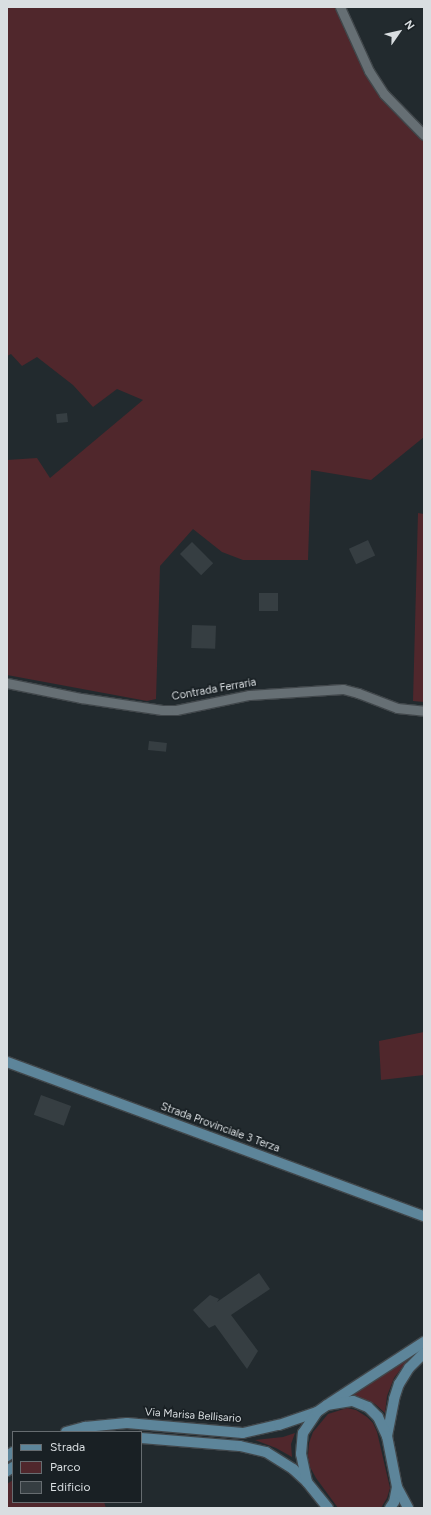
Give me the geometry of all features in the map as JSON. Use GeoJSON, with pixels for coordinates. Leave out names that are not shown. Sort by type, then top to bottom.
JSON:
{"type":"FeatureCollection","features":[{"type":"Feature","properties":{"kind":"main road","name":"Strada Provinciale 3 Terza"},"geometry":{"type":"LineString","coordinates":[[7,1062],[424,1216]]}},
{"type":"Feature","properties":{"kind":"main road"},"geometry":{"type":"LineString","coordinates":[[307,1482],[301,1454],[303,1433],[316,1412],[424,1342]]}},
{"type":"Feature","properties":{"kind":"main road"},"geometry":{"type":"LineString","coordinates":[[387,1436],[394,1399],[399,1384],[409,1368],[424,1353]]}},
{"type":"Feature","properties":{"kind":"main road"},"geometry":{"type":"LineString","coordinates":[[327,1405],[338,1402],[353,1401],[368,1407],[378,1417],[387,1436],[397,1487],[408,1508]]}},
{"type":"Feature","properties":{"kind":"main road","name":"Via Marisa Bellisario"},"geometry":{"type":"LineString","coordinates":[[70,1431],[85,1427],[127,1423],[243,1433],[279,1425],[316,1412]]}},
{"type":"Feature","properties":{"kind":"main road"},"geometry":{"type":"LineString","coordinates":[[142,1438],[240,1446],[266,1452],[293,1469],[307,1482],[328,1508]]}},
{"type":"Feature","properties":{"kind":"main road"},"geometry":{"type":"LineString","coordinates":[[390,1508],[394,1502],[397,1487]]}},
{"type":"Feature","properties":{"kind":"street"},"geometry":{"type":"LineString","coordinates":[[340,7],[369,71],[384,94],[424,135]]}},
{"type":"Feature","properties":{"kind":"street","name":"Contrada Ferraria"},"geometry":{"type":"LineString","coordinates":[[7,683],[81,698],[162,710],[176,710],[249,695],[343,689],[358,693],[397,708],[424,711]]}},
{"type":"Feature","properties":{"kind":"green space"},"geometry":{"type":"Polygon","coordinates":[[[7,7],[335,7],[365,74],[381,98],[424,142],[424,437],[371,480],[311,470],[308,560],[243,560],[222,552],[193,529],[160,566],[156,699],[147,701],[7,675],[7,460],[37,458],[50,478],[143,400],[117,389],[93,407],[73,385],[37,357],[22,366],[11,354],[7,356],[7,7]]]}},
{"type":"Feature","properties":{"kind":"green space"},"geometry":{"type":"Polygon","coordinates":[[[418,513],[424,514],[424,702],[413,701],[418,513]]]}},
{"type":"Feature","properties":{"kind":"green space"},"geometry":{"type":"Polygon","coordinates":[[[424,1032],[424,1075],[381,1080],[379,1041],[424,1032]]]}},
{"type":"Feature","properties":{"kind":"green space"},"geometry":{"type":"Polygon","coordinates":[[[410,1357],[394,1378],[387,1396],[385,1413],[375,1404],[351,1394],[410,1357]]]}},
{"type":"Feature","properties":{"kind":"green space"},"geometry":{"type":"Polygon","coordinates":[[[347,1408],[356,1410],[367,1417],[373,1423],[377,1432],[390,1488],[387,1498],[381,1508],[338,1508],[316,1478],[310,1467],[308,1456],[309,1443],[313,1432],[328,1414],[347,1408]]]}},
{"type":"Feature","properties":{"kind":"green space"},"geometry":{"type":"Polygon","coordinates":[[[295,1433],[291,1444],[292,1457],[276,1448],[255,1440],[283,1437],[295,1433]]]}},
{"type":"Feature","properties":{"kind":"green space"},"geometry":{"type":"Polygon","coordinates":[[[12,1481],[12,1503],[104,1503],[106,1508],[7,1508],[7,1484],[12,1481]]]}},
{"type":"Feature","properties":{"kind":"building"},"geometry":{"type":"Polygon","coordinates":[[[67,413],[68,422],[57,423],[56,414],[67,413]]]}},
{"type":"Feature","properties":{"kind":"building"},"geometry":{"type":"Polygon","coordinates":[[[368,540],[375,555],[356,564],[349,549],[368,540]]]}},
{"type":"Feature","properties":{"kind":"building"},"geometry":{"type":"Polygon","coordinates":[[[192,542],[213,563],[201,575],[180,554],[192,542]]]}},
{"type":"Feature","properties":{"kind":"building"},"geometry":{"type":"Polygon","coordinates":[[[259,593],[278,593],[278,611],[259,611],[259,593]]]}},
{"type":"Feature","properties":{"kind":"building"},"geometry":{"type":"Polygon","coordinates":[[[192,625],[216,626],[215,649],[191,648],[192,625]]]}},
{"type":"Feature","properties":{"kind":"building"},"geometry":{"type":"Polygon","coordinates":[[[149,741],[167,743],[166,752],[148,750],[149,741]]]}},
{"type":"Feature","properties":{"kind":"building"},"geometry":{"type":"Polygon","coordinates":[[[41,1095],[71,1106],[64,1126],[34,1115],[41,1095]]]}},
{"type":"Feature","properties":{"kind":"building"},"geometry":{"type":"Polygon","coordinates":[[[259,1273],[270,1289],[231,1315],[258,1351],[247,1369],[215,1325],[209,1328],[193,1310],[210,1295],[219,1299],[217,1302],[259,1273]]]}}]}
